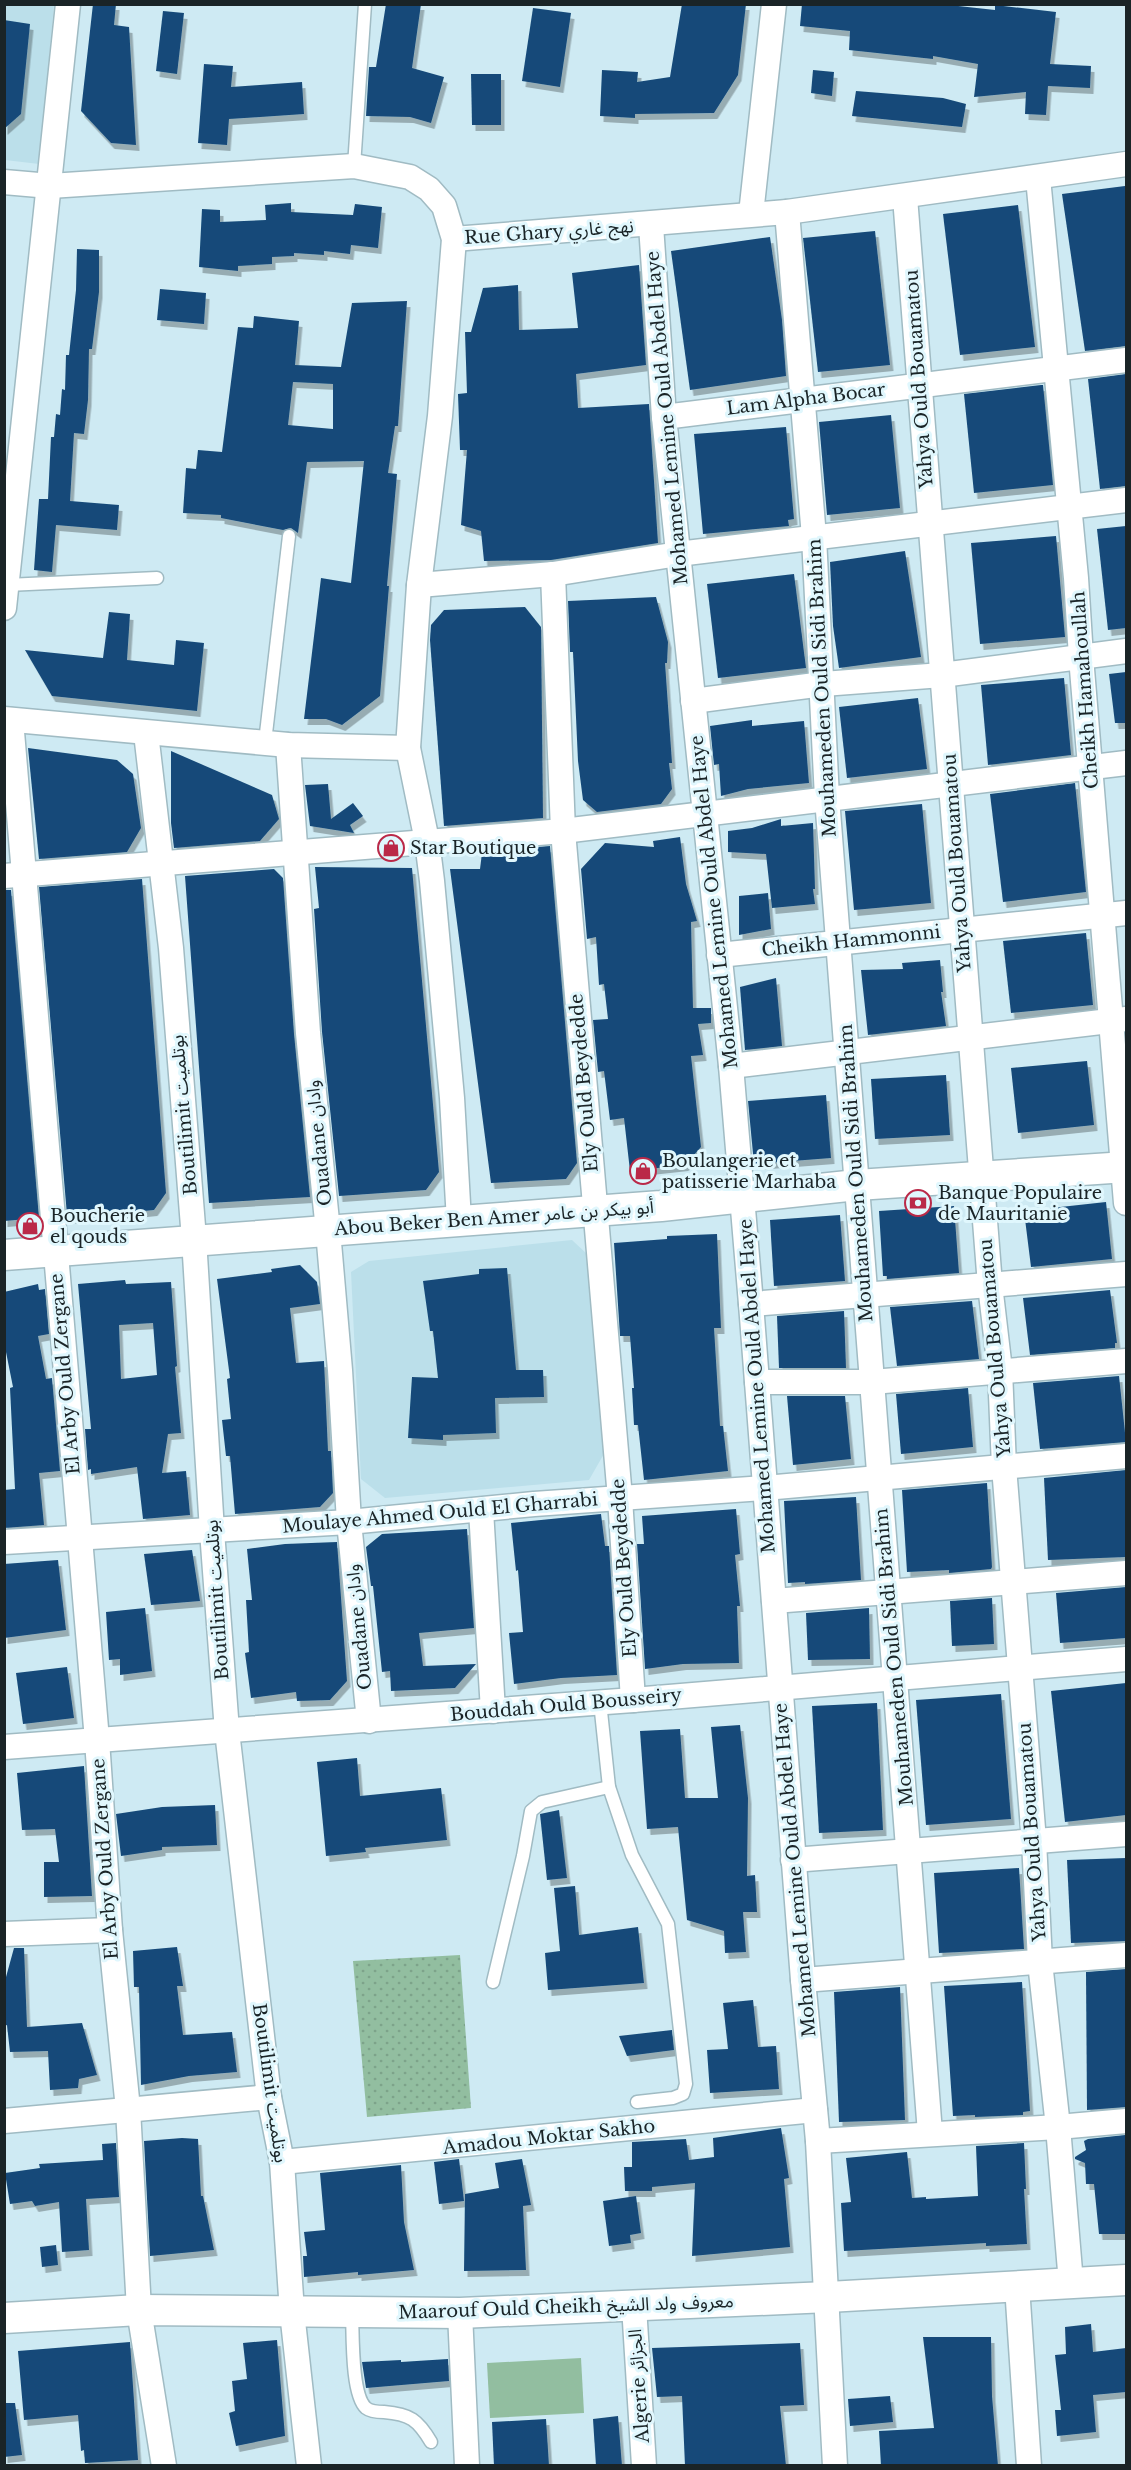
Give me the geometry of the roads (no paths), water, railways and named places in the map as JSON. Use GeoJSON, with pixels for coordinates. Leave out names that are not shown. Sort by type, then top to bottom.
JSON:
{"type":"FeatureCollection","features":[{"type":"Feature","properties":{"kind":"street"},"geometry":{"type":"LineString","coordinates":[[5,592],[68,4]]}},
{"type":"Feature","properties":{"kind":"street"},"geometry":{"type":"LineString","coordinates":[[752,214],[774,4]]}},
{"type":"Feature","properties":{"kind":"street","name":"Rue Ghary نهج غاري"},"geometry":{"type":"LineString","coordinates":[[4,182],[50,186],[354,166],[410,177],[429,189],[444,206],[454,239],[651,225],[787,212],[1126,164]]}},
{"type":"Feature","properties":{"kind":"street","name":"Cheikh Hamahoullah"},"geometry":{"type":"LineString","coordinates":[[1038,178],[1076,578],[1102,915],[1119,1020],[1126,1203]]}},
{"type":"Feature","properties":{"kind":"street","name":"Yahya Ould Bouamatou"},"geometry":{"type":"LineString","coordinates":[[905,197],[990,1285],[1000,1370],[1013,1582],[1034,1841],[1040,1962],[1058,2127],[1071,2283]]}},
{"type":"Feature","properties":{"kind":"street","name":"Mouhameden Ould Sidi Brahim"},"geometry":{"type":"LineString","coordinates":[[787,212],[814,537],[827,798],[930,2133]]}},
{"type":"Feature","properties":{"kind":"street","name":"Mohamed Lemine Ould Abdel Haye"},"geometry":{"type":"LineString","coordinates":[[651,225],[664,417],[731,1066],[802,1980],[818,2141],[828,2297]]}},
{"type":"Feature","properties":{"kind":"street"},"geometry":{"type":"LineString","coordinates":[[454,239],[440,416],[419,585],[408,748],[427,842],[452,1098],[459,1221]]}},
{"type":"Feature","properties":{"kind":"street","name":"Lam Alpha Bocar"},"geometry":{"type":"LineString","coordinates":[[664,417],[1126,360]]}},
{"type":"Feature","properties":{"kind":"street"},"geometry":{"type":"LineString","coordinates":[[419,585],[553,574],[678,554],[1126,500]]}},
{"type":"Feature","properties":{"kind":"street","name":"Ely Ould Beydedde"},"geometry":{"type":"LineString","coordinates":[[553,574],[563,831],[620,1498],[633,1700]]}},
{"type":"Feature","properties":{"kind":"street"},"geometry":{"type":"LineString","coordinates":[[693,700],[823,684],[942,675],[1126,651]]}},
{"type":"Feature","properties":{"kind":"street"},"geometry":{"type":"LineString","coordinates":[[8,719],[277,744],[408,748]]}},
{"type":"Feature","properties":{"kind":"street","name":"El Arby Ould Zergane"},"geometry":{"type":"LineString","coordinates":[[8,719],[15,876],[55,1251],[97,1740],[110,1930],[128,2109],[139,2310],[164,2466]]}},
{"type":"Feature","properties":{"kind":"street","name":"Boutilimit بوتلميت"},"geometry":{"type":"LineString","coordinates":[[146,733],[171,948],[194,1239],[227,1731],[269,2097],[282,2162],[292,2312],[309,2466]]}},
{"type":"Feature","properties":{"kind":"street","name":"Ouadane وادان"},"geometry":{"type":"LineString","coordinates":[[277,744],[294,852],[308,1033],[340,1370],[349,1522],[369,1720]]}},
{"type":"Feature","properties":{"kind":"street"},"geometry":{"type":"LineString","coordinates":[[15,876],[160,862],[563,831],[1126,763]]}},
{"type":"Feature","properties":{"kind":"street","name":"Cheikh Hammonni"},"geometry":{"type":"LineString","coordinates":[[719,955],[1126,913]]}},
{"type":"Feature","properties":{"kind":"street"},"geometry":{"type":"LineString","coordinates":[[731,1066],[1119,1020]]}},
{"type":"Feature","properties":{"kind":"street","name":"Abou Beker Ben Amer أبو بيكر بن عامر"},"geometry":{"type":"LineString","coordinates":[[4,1255],[194,1239],[595,1211],[857,1185],[1125,1167]]}},
{"type":"Feature","properties":{"kind":"street"},"geometry":{"type":"LineString","coordinates":[[751,1304],[1126,1274]]}},
{"type":"Feature","properties":{"kind":"street"},"geometry":{"type":"LineString","coordinates":[[757,1382],[872,1382],[1126,1361]]}},
{"type":"Feature","properties":{"kind":"street","name":"Moulaye Ahmed Ould El Gharrabi"},"geometry":{"type":"LineString","coordinates":[[4,1542],[349,1522],[620,1498],[765,1488],[1126,1455]]}},
{"type":"Feature","properties":{"kind":"street"},"geometry":{"type":"LineString","coordinates":[[481,1510],[493,1711]]}},
{"type":"Feature","properties":{"kind":"street"},"geometry":{"type":"LineString","coordinates":[[774,1601],[1126,1573]]}},
{"type":"Feature","properties":{"kind":"street","name":"Bouddah Ould Bousseiry"},"geometry":{"type":"LineString","coordinates":[[4,1747],[493,1711],[1126,1659]]}},
{"type":"Feature","properties":{"kind":"street"},"geometry":{"type":"LineString","coordinates":[[793,1860],[1126,1834]]}},
{"type":"Feature","properties":{"kind":"street"},"geometry":{"type":"LineString","coordinates":[[4,1934],[110,1930]]}},
{"type":"Feature","properties":{"kind":"street"},"geometry":{"type":"LineString","coordinates":[[802,1980],[1126,1955]]}},
{"type":"Feature","properties":{"kind":"street"},"geometry":{"type":"LineString","coordinates":[[4,2121],[269,2097]]}},
{"type":"Feature","properties":{"kind":"street","name":"Amadou Moktar Sakho"},"geometry":{"type":"LineString","coordinates":[[282,2162],[815,2110]]}},
{"type":"Feature","properties":{"kind":"street"},"geometry":{"type":"LineString","coordinates":[[818,2141],[1126,2121]]}},
{"type":"Feature","properties":{"kind":"street","name":"Maarouf Ould Cheikh معروف ولد الشيخ"},"geometry":{"type":"LineString","coordinates":[[4,2318],[139,2310],[460,2313],[828,2297],[1126,2280]]}},
{"type":"Feature","properties":{"kind":"street"},"geometry":{"type":"LineString","coordinates":[[1017,2286],[1029,2466]]}},
{"type":"Feature","properties":{"kind":"street"},"geometry":{"type":"LineString","coordinates":[[828,2297],[834,2466]]}},
{"type":"Feature","properties":{"kind":"street","name":"Algerie الجزائر"},"geometry":{"type":"LineString","coordinates":[[634,2306],[644,2466]]}},
{"type":"Feature","properties":{"kind":"street"},"geometry":{"type":"LineString","coordinates":[[460,2313],[467,2466]]}},
{"type":"Feature","properties":{"kind":"lane"},"geometry":{"type":"LineString","coordinates":[[354,166],[365,4]]}},
{"type":"Feature","properties":{"kind":"lane"},"geometry":{"type":"LineString","coordinates":[[277,744],[289,536]]}},
{"type":"Feature","properties":{"kind":"lane"},"geometry":{"type":"LineString","coordinates":[[5,592],[157,578]]}},
{"type":"Feature","properties":{"kind":"lane"},"geometry":{"type":"LineString","coordinates":[[600,1702],[609,1787],[632,1855],[668,1924],[686,2084],[683,2094],[673,2098],[638,2102]]}},
{"type":"Feature","properties":{"kind":"lane"},"geometry":{"type":"LineString","coordinates":[[493,1982],[531,1811],[542,1802],[609,1787]]}},
{"type":"Feature","properties":{"kind":"lane"},"geometry":{"type":"LineString","coordinates":[[351,2313],[356,2380],[359,2395],[366,2408],[375,2412],[399,2413],[410,2417],[422,2426],[431,2442]]}},
{"type":"Feature","properties":{"kind":"place","name":"Star Boutique"},"geometry":{"type":"Point","coordinates":[391,848]}},
{"type":"Feature","properties":{"kind":"place","name":"Boulangerie et patisserie Marhaba"},"geometry":{"type":"Point","coordinates":[643,1171]}},
{"type":"Feature","properties":{"kind":"place","name":"Banque Populaire de Mauritanie"},"geometry":{"type":"Point","coordinates":[918,1203]}},
{"type":"Feature","properties":{"kind":"place","name":"Boucherie el qouds"},"geometry":{"type":"Point","coordinates":[30,1226]}}]}
